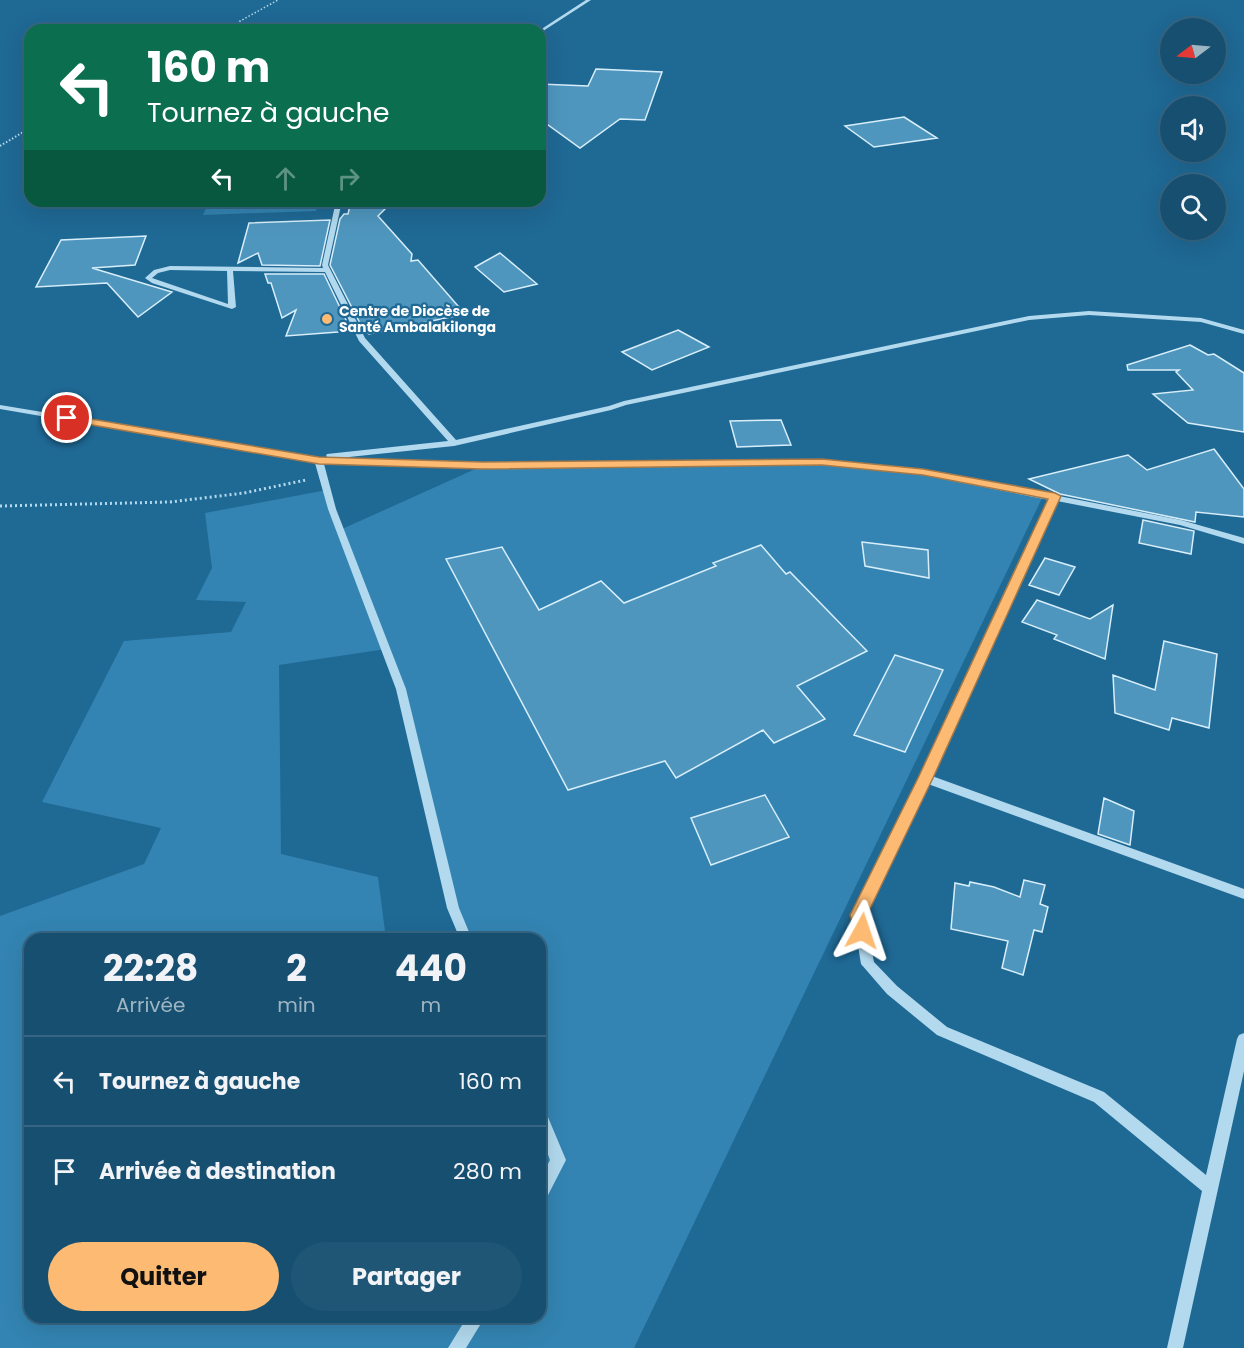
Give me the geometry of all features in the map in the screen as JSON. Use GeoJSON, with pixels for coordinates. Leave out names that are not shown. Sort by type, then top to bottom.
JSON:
{"type":"FeatureCollection","features":[{"type":"Feature","properties":{"kind":"street"},"geometry":{"type":"LineString","coordinates":[[546,28],[589,0]]}},
{"type":"Feature","properties":{"kind":"street"},"geometry":{"type":"LineString","coordinates":[[338,207],[326,265],[328,270],[362,339],[454,443]]}},
{"type":"Feature","properties":{"kind":"street"},"geometry":{"type":"LineString","coordinates":[[230,269],[232,307],[154,282],[148,278],[156,271],[170,268],[328,270]]}},
{"type":"Feature","properties":{"kind":"street"},"geometry":{"type":"LineString","coordinates":[[316,459],[454,443],[611,408],[624,403],[1029,318],[1089,313],[1201,320],[1244,332]]}},
{"type":"Feature","properties":{"kind":"street"},"geometry":{"type":"LineString","coordinates":[[0,407],[316,459],[482,466],[822,462],[923,472],[1055,496],[1181,523],[1244,541]]}},
{"type":"Feature","properties":{"kind":"street"},"geometry":{"type":"LineString","coordinates":[[316,459],[332,509],[401,688],[453,908],[463,933]]}},
{"type":"Feature","properties":{"kind":"street"},"geometry":{"type":"LineString","coordinates":[[1055,496],[859,915],[868,964],[892,990],[942,1031],[1099,1097],[1209,1187]]}},
{"type":"Feature","properties":{"kind":"street"},"geometry":{"type":"LineString","coordinates":[[925,778],[1244,894]]}},
{"type":"Feature","properties":{"kind":"street"},"geometry":{"type":"LineString","coordinates":[[1175,1348],[1209,1187],[1244,1039]]}},
{"type":"Feature","properties":{"kind":"street"},"geometry":{"type":"LineString","coordinates":[[546,1131],[558,1160],[546,1184]]}},
{"type":"Feature","properties":{"kind":"street"},"geometry":{"type":"LineString","coordinates":[[456,1348],[473,1323]]}},
{"type":"Feature","properties":{"kind":"path"},"geometry":{"type":"LineString","coordinates":[[235,24],[278,0]]}},
{"type":"Feature","properties":{"kind":"path"},"geometry":{"type":"LineString","coordinates":[[0,146],[24,132]]}},
{"type":"Feature","properties":{"kind":"path"},"geometry":{"type":"LineString","coordinates":[[0,506],[170,502],[244,493],[323,476]]}},
{"type":"Feature","properties":{"kind":"shaded area"},"geometry":{"type":"Polygon","coordinates":[[[206,207],[317,207],[316,211],[203,215],[206,207]]]}},
{"type":"Feature","properties":{"kind":"shaded area"},"geometry":{"type":"Polygon","coordinates":[[[822,462],[923,472],[1044,494],[634,1348],[0,1348],[0,916],[144,864],[161,828],[42,802],[124,641],[231,632],[246,602],[196,600],[212,568],[205,513],[327,490],[340,530],[482,466],[822,462]]]}},
{"type":"Feature","properties":{"kind":"building"},"geometry":{"type":"Polygon","coordinates":[[[596,69],[662,72],[645,120],[620,119],[580,148],[546,123],[546,84],[588,86],[596,69]]]}},
{"type":"Feature","properties":{"kind":"building"},"geometry":{"type":"Polygon","coordinates":[[[904,117],[937,138],[874,147],[845,126],[904,117]]]}},
{"type":"Feature","properties":{"kind":"building"},"geometry":{"type":"Polygon","coordinates":[[[350,207],[387,207],[378,216],[412,254],[411,261],[418,260],[465,314],[369,334],[363,329],[330,265],[340,219],[344,214],[348,214],[350,207]]]}},
{"type":"Feature","properties":{"kind":"building"},"geometry":{"type":"Polygon","coordinates":[[[330,220],[320,266],[262,265],[258,253],[238,263],[249,223],[330,220]]]}},
{"type":"Feature","properties":{"kind":"building"},"geometry":{"type":"Polygon","coordinates":[[[146,236],[135,265],[92,268],[172,292],[138,317],[107,283],[36,287],[61,240],[146,236]]]}},
{"type":"Feature","properties":{"kind":"building"},"geometry":{"type":"Polygon","coordinates":[[[500,253],[537,284],[504,292],[475,267],[500,253]]]}},
{"type":"Feature","properties":{"kind":"building"},"geometry":{"type":"Polygon","coordinates":[[[265,274],[324,274],[346,320],[338,332],[286,336],[296,310],[282,318],[271,283],[268,283],[265,274]]]}},
{"type":"Feature","properties":{"kind":"building"},"geometry":{"type":"Polygon","coordinates":[[[678,330],[709,347],[652,370],[622,352],[678,330]]]}},
{"type":"Feature","properties":{"kind":"building"},"geometry":{"type":"Polygon","coordinates":[[[1190,345],[1208,355],[1214,354],[1244,373],[1244,432],[1188,423],[1153,394],[1193,390],[1176,372],[1179,370],[1128,370],[1127,365],[1190,345]]]}},
{"type":"Feature","properties":{"kind":"building"},"geometry":{"type":"Polygon","coordinates":[[[781,420],[791,445],[737,447],[730,421],[781,420]]]}},
{"type":"Feature","properties":{"kind":"building"},"geometry":{"type":"Polygon","coordinates":[[[1214,449],[1244,489],[1244,517],[1196,512],[1195,522],[1060,494],[1029,479],[1128,455],[1147,470],[1214,449]]]}},
{"type":"Feature","properties":{"kind":"building"},"geometry":{"type":"Polygon","coordinates":[[[1143,520],[1194,531],[1191,554],[1139,543],[1143,520]]]}},
{"type":"Feature","properties":{"kind":"building"},"geometry":{"type":"Polygon","coordinates":[[[862,542],[928,550],[929,578],[865,566],[862,542]]]}},
{"type":"Feature","properties":{"kind":"building"},"geometry":{"type":"Polygon","coordinates":[[[761,545],[786,574],[790,572],[867,651],[797,686],[825,719],[774,743],[763,730],[676,778],[665,761],[568,790],[446,559],[502,547],[539,610],[601,581],[624,603],[716,566],[713,563],[761,545]]]}},
{"type":"Feature","properties":{"kind":"building"},"geometry":{"type":"Polygon","coordinates":[[[1045,558],[1075,567],[1059,595],[1029,585],[1045,558]]]}},
{"type":"Feature","properties":{"kind":"building"},"geometry":{"type":"Polygon","coordinates":[[[1037,600],[1090,619],[1113,605],[1105,659],[1054,639],[1057,635],[1022,622],[1037,600]]]}},
{"type":"Feature","properties":{"kind":"building"},"geometry":{"type":"Polygon","coordinates":[[[1164,641],[1217,654],[1209,728],[1172,718],[1169,730],[1115,713],[1113,675],[1155,690],[1164,641]]]}},
{"type":"Feature","properties":{"kind":"building"},"geometry":{"type":"Polygon","coordinates":[[[895,655],[943,670],[905,752],[854,735],[895,655]]]}},
{"type":"Feature","properties":{"kind":"building"},"geometry":{"type":"Polygon","coordinates":[[[765,795],[789,837],[711,865],[691,818],[765,795]]]}},
{"type":"Feature","properties":{"kind":"building"},"geometry":{"type":"Polygon","coordinates":[[[1104,798],[1134,811],[1130,845],[1098,834],[1104,798]]]}},
{"type":"Feature","properties":{"kind":"building"},"geometry":{"type":"Polygon","coordinates":[[[1024,880],[1045,885],[1040,904],[1048,907],[1042,932],[1034,930],[1023,975],[1002,968],[1008,941],[951,929],[955,883],[969,886],[970,882],[994,887],[1020,897],[1024,880]]]}},
{"type":"Feature","properties":{"kind":"place","name":"Centre de Diocèse de Santé Ambalakilonga"},"geometry":{"type":"Point","coordinates":[327,319]}},
{"type":"Feature","properties":{"kind":"route"},"geometry":{"type":"LineString","coordinates":[[67,418],[319,461],[482,466],[822,462],[923,472],[1055,496],[859,915],[862,931]]}}]}
